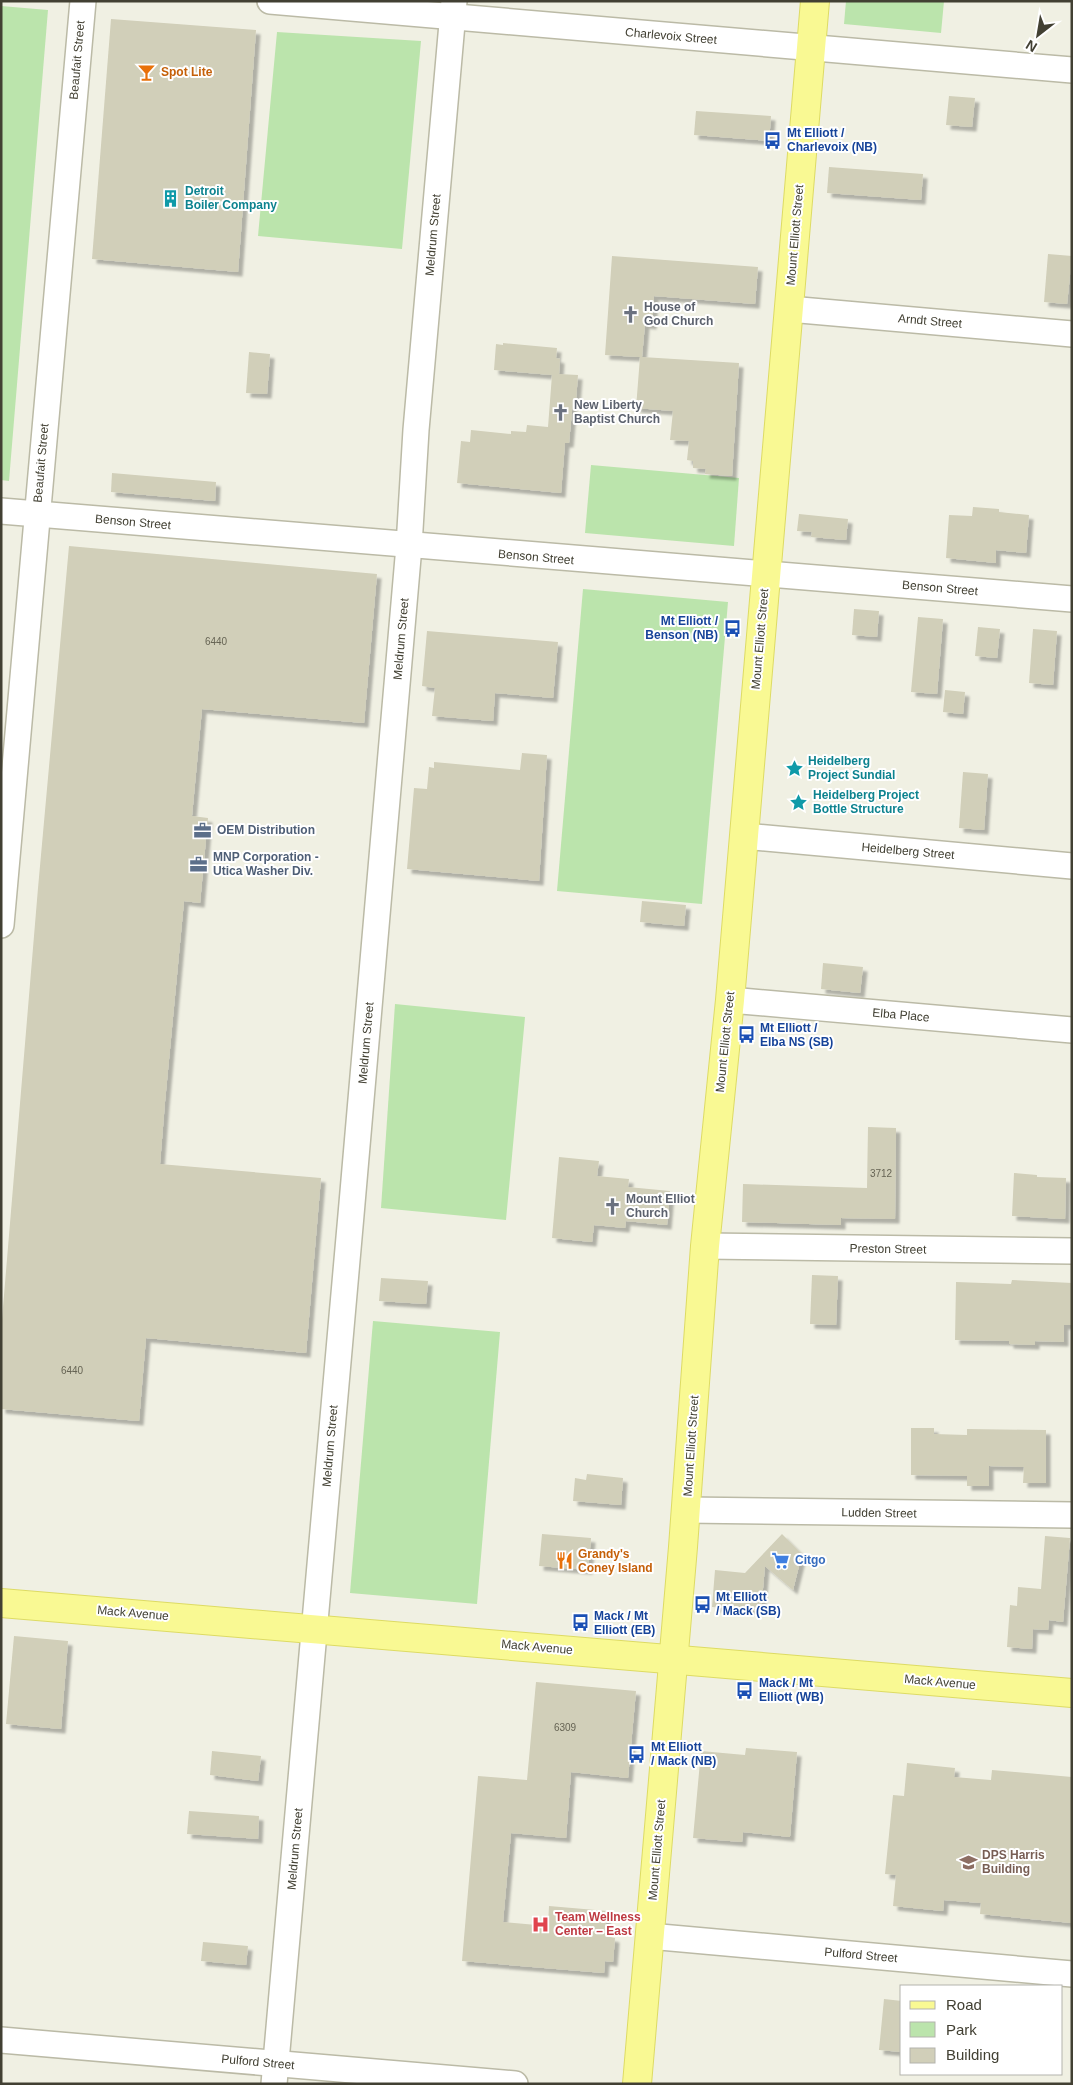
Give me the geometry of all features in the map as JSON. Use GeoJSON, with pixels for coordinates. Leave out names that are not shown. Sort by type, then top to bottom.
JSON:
{"type":"FeatureCollection","features":[{"type":"Feature","properties":{"kind":"main road","name":"Mount Elliott Street"},"geometry":{"type":"LineString","coordinates":[[637,2084],[674,1659],[705,1246],[730,1000],[815,1]]}},
{"type":"Feature","properties":{"kind":"main road","name":"Mack Avenue"},"geometry":{"type":"LineString","coordinates":[[1,1602],[1072,1694]]}},
{"type":"Feature","properties":{"kind":"street","name":"Beaufait Street"},"geometry":{"type":"LineString","coordinates":[[1,925],[83,1]]}},
{"type":"Feature","properties":{"kind":"street","name":"Charlevoix Street"},"geometry":{"type":"LineString","coordinates":[[270,1],[453,10],[811,48],[1072,70]]}},
{"type":"Feature","properties":{"kind":"street","name":"Meldrum Street"},"geometry":{"type":"LineString","coordinates":[[275,2073],[409,546],[416,430],[453,10]]}},
{"type":"Feature","properties":{"kind":"street","name":"Arndt Street"},"geometry":{"type":"LineString","coordinates":[[789,309],[1072,334]]}},
{"type":"Feature","properties":{"kind":"street","name":"Benson Street"},"geometry":{"type":"LineString","coordinates":[[1,511],[1072,599]]}},
{"type":"Feature","properties":{"kind":"street","name":"Heidelberg Street"},"geometry":{"type":"LineString","coordinates":[[744,836],[1072,866]]}},
{"type":"Feature","properties":{"kind":"street","name":"Elba Place"},"geometry":{"type":"LineString","coordinates":[[730,1000],[1072,1030]]}},
{"type":"Feature","properties":{"kind":"street","name":"Preston Street"},"geometry":{"type":"LineString","coordinates":[[705,1246],[1072,1251]]}},
{"type":"Feature","properties":{"kind":"street","name":"Ludden Street"},"geometry":{"type":"LineString","coordinates":[[686,1510],[1072,1515]]}},
{"type":"Feature","properties":{"kind":"street","name":"Pulford Street"},"geometry":{"type":"LineString","coordinates":[[650,1936],[1072,1974]]}},
{"type":"Feature","properties":{"kind":"street","name":"Pulford Street"},"geometry":{"type":"LineString","coordinates":[[1,2040],[275,2073],[515,2084]]}},
{"type":"Feature","properties":{"kind":"green space"},"geometry":{"type":"Polygon","coordinates":[[[846,1],[944,1],[941,33],[844,24],[846,1]]]}},
{"type":"Feature","properties":{"kind":"green space"},"geometry":{"type":"Polygon","coordinates":[[[1,6],[48,10],[9,481],[1,480],[1,6]]]}},
{"type":"Feature","properties":{"kind":"green space"},"geometry":{"type":"Polygon","coordinates":[[[277,32],[421,41],[402,249],[258,236],[277,32]]]}},
{"type":"Feature","properties":{"kind":"green space"},"geometry":{"type":"Polygon","coordinates":[[[591,465],[739,478],[734,546],[585,533],[591,465]]]}},
{"type":"Feature","properties":{"kind":"green space"},"geometry":{"type":"Polygon","coordinates":[[[583,589],[728,602],[702,904],[557,891],[583,589]]]}},
{"type":"Feature","properties":{"kind":"green space"},"geometry":{"type":"Polygon","coordinates":[[[395,1004],[525,1017],[506,1220],[381,1208],[395,1004]]]}},
{"type":"Feature","properties":{"kind":"green space"},"geometry":{"type":"Polygon","coordinates":[[[373,1321],[500,1332],[477,1604],[350,1593],[373,1321]]]}},
{"type":"Feature","properties":{"kind":"building"},"geometry":{"type":"Polygon","coordinates":[[[111,19],[256,30],[238,272],[92,259],[111,19]]]}},
{"type":"Feature","properties":{"kind":"building"},"geometry":{"type":"Polygon","coordinates":[[[949,96],[975,98],[972,127],[946,125],[949,96]]]}},
{"type":"Feature","properties":{"kind":"building"},"geometry":{"type":"Polygon","coordinates":[[[696,111],[771,116],[769,141],[694,135],[696,111]]]}},
{"type":"Feature","properties":{"kind":"building"},"geometry":{"type":"Polygon","coordinates":[[[829,167],[923,174],[921,200],[827,193],[829,167]]]}},
{"type":"Feature","properties":{"kind":"building"},"geometry":{"type":"Polygon","coordinates":[[[1048,254],[1072,256],[1067,304],[1044,302],[1048,254]]]}},
{"type":"Feature","properties":{"kind":"building"},"geometry":{"type":"Polygon","coordinates":[[[612,256],[758,267],[755,304],[654,296],[652,325],[645,324],[642,357],[739,363],[732,476],[705,474],[706,469],[693,468],[693,461],[687,460],[689,441],[670,440],[673,411],[636,408],[640,357],[605,355],[612,256]]]}},
{"type":"Feature","properties":{"kind":"building","name":"New Liberty Baptist Church"},"geometry":{"type":"Polygon","coordinates":[[[503,343],[557,348],[556,358],[560,359],[559,374],[578,375],[576,400],[573,400],[569,443],[565,443],[561,493],[457,483],[461,441],[470,442],[471,430],[511,434],[511,431],[526,432],[527,425],[548,427],[552,375],[494,370],[496,344],[503,345],[503,343]]]}},
{"type":"Feature","properties":{"kind":"building"},"geometry":{"type":"Polygon","coordinates":[[[249,352],[270,354],[267,394],[246,393],[249,352]]]}},
{"type":"Feature","properties":{"kind":"building"},"geometry":{"type":"Polygon","coordinates":[[[112,473],[216,482],[215,501],[111,492],[112,473]]]}},
{"type":"Feature","properties":{"kind":"building"},"geometry":{"type":"Polygon","coordinates":[[[973,507],[999,509],[999,512],[1029,515],[1026,553],[996,550],[996,563],[946,558],[949,515],[972,516],[973,507]]]}},
{"type":"Feature","properties":{"kind":"building"},"geometry":{"type":"Polygon","coordinates":[[[799,514],[848,519],[846,540],[811,537],[812,532],[797,531],[799,514]]]}},
{"type":"Feature","properties":{"kind":"building"},"geometry":{"type":"Polygon","coordinates":[[[69,546],[377,574],[364,723],[202,709],[192,816],[208,818],[200,903],[184,901],[165,1102],[160,1164],[321,1178],[306,1353],[146,1338],[139,1421],[1,1409],[1,1331],[69,546]]]}},
{"type":"Feature","properties":{"kind":"building"},"geometry":{"type":"Polygon","coordinates":[[[854,609],[879,611],[877,637],[852,635],[854,609]]]}},
{"type":"Feature","properties":{"kind":"building"},"geometry":{"type":"Polygon","coordinates":[[[918,617],[943,619],[937,694],[911,692],[918,617]]]}},
{"type":"Feature","properties":{"kind":"building"},"geometry":{"type":"Polygon","coordinates":[[[978,627],[1000,629],[997,658],[975,656],[978,627]]]}},
{"type":"Feature","properties":{"kind":"building"},"geometry":{"type":"Polygon","coordinates":[[[1033,629],[1057,631],[1053,685],[1029,683],[1033,629]]]}},
{"type":"Feature","properties":{"kind":"building"},"geometry":{"type":"Polygon","coordinates":[[[427,631],[558,642],[553,698],[495,693],[493,721],[432,716],[435,688],[422,686],[427,631]]]}},
{"type":"Feature","properties":{"kind":"building"},"geometry":{"type":"Polygon","coordinates":[[[945,690],[965,692],[963,714],[943,712],[945,690]]]}},
{"type":"Feature","properties":{"kind":"building"},"geometry":{"type":"Polygon","coordinates":[[[522,753],[547,755],[539,881],[407,869],[414,788],[427,789],[429,767],[434,768],[434,762],[520,770],[522,753]]]}},
{"type":"Feature","properties":{"kind":"building"},"geometry":{"type":"Polygon","coordinates":[[[963,772],[988,774],[984,830],[959,828],[963,772]]]}},
{"type":"Feature","properties":{"kind":"building"},"geometry":{"type":"Polygon","coordinates":[[[642,901],[686,905],[684,926],[640,922],[642,901]]]}},
{"type":"Feature","properties":{"kind":"building"},"geometry":{"type":"Polygon","coordinates":[[[823,963],[863,967],[860,993],[821,989],[823,963]]]}},
{"type":"Feature","properties":{"kind":"building"},"geometry":{"type":"Polygon","coordinates":[[[868,1127],[896,1128],[895,1219],[841,1218],[841,1225],[742,1222],[743,1184],[867,1188],[868,1127]]]}},
{"type":"Feature","properties":{"kind":"building","name":"Mount Elliot Church"},"geometry":{"type":"Polygon","coordinates":[[[559,1157],[599,1161],[597,1176],[629,1179],[628,1187],[670,1191],[667,1225],[626,1221],[625,1228],[594,1225],[592,1242],[552,1238],[559,1157]]]}},
{"type":"Feature","properties":{"kind":"building"},"geometry":{"type":"Polygon","coordinates":[[[1014,1173],[1037,1175],[1037,1177],[1066,1178],[1065,1219],[1012,1216],[1014,1173]]]}},
{"type":"Feature","properties":{"kind":"building"},"geometry":{"type":"Polygon","coordinates":[[[812,1275],[838,1276],[836,1325],[810,1324],[812,1275]]]}},
{"type":"Feature","properties":{"kind":"building"},"geometry":{"type":"Polygon","coordinates":[[[381,1278],[428,1281],[426,1304],[379,1301],[381,1278]]]}},
{"type":"Feature","properties":{"kind":"building"},"geometry":{"type":"Polygon","coordinates":[[[1012,1280],[1072,1283],[1072,1325],[1064,1325],[1064,1342],[1035,1341],[1035,1345],[1009,1344],[1009,1341],[955,1340],[956,1282],[1011,1284],[1012,1280]]]}},
{"type":"Feature","properties":{"kind":"building"},"geometry":{"type":"Polygon","coordinates":[[[911,1428],[934,1428],[934,1434],[967,1435],[967,1429],[1046,1430],[1046,1483],[1023,1483],[1024,1467],[989,1466],[989,1486],[967,1486],[967,1476],[911,1475],[911,1428]]]}},
{"type":"Feature","properties":{"kind":"building"},"geometry":{"type":"Polygon","coordinates":[[[587,1474],[623,1478],[621,1505],[573,1501],[575,1478],[586,1480],[587,1474]]]}},
{"type":"Feature","properties":{"kind":"building"},"geometry":{"type":"Polygon","coordinates":[[[542,1534],[591,1538],[588,1570],[539,1566],[542,1534]]]}},
{"type":"Feature","properties":{"kind":"building"},"geometry":{"type":"Polygon","coordinates":[[[782,1534],[802,1554],[793,1590],[765,1566],[761,1611],[712,1607],[715,1570],[745,1573],[782,1534]]]}},
{"type":"Feature","properties":{"kind":"building"},"geometry":{"type":"Polygon","coordinates":[[[1045,1536],[1070,1538],[1063,1622],[1049,1620],[1048,1630],[1033,1629],[1032,1649],[1007,1647],[1010,1605],[1017,1606],[1018,1587],[1041,1589],[1045,1536]]]}},
{"type":"Feature","properties":{"kind":"building"},"geometry":{"type":"Polygon","coordinates":[[[14,1636],[68,1641],[61,1729],[6,1724],[14,1636]]]}},
{"type":"Feature","properties":{"kind":"building"},"geometry":{"type":"Polygon","coordinates":[[[536,1682],[636,1691],[628,1778],[571,1772],[566,1838],[511,1833],[503,1922],[548,1926],[549,1906],[607,1911],[605,1936],[615,1938],[613,1962],[605,1961],[604,1973],[462,1961],[478,1776],[527,1780],[536,1682]]]}},
{"type":"Feature","properties":{"kind":"building"},"geometry":{"type":"Polygon","coordinates":[[[746,1748],[797,1752],[790,1837],[743,1832],[742,1842],[693,1838],[701,1751],[745,1755],[746,1748]]]}},
{"type":"Feature","properties":{"kind":"building"},"geometry":{"type":"Polygon","coordinates":[[[212,1751],[261,1756],[258,1781],[210,1775],[212,1751]]]}},
{"type":"Feature","properties":{"kind":"building"},"geometry":{"type":"Polygon","coordinates":[[[907,1763],[955,1768],[954,1777],[991,1780],[992,1770],[1072,1777],[1072,1923],[980,1914],[981,1903],[944,1900],[943,1911],[893,1906],[896,1875],[885,1874],[893,1795],[904,1796],[907,1763]]]}},
{"type":"Feature","properties":{"kind":"building"},"geometry":{"type":"Polygon","coordinates":[[[189,1811],[259,1816],[258,1839],[187,1834],[189,1811]]]}},
{"type":"Feature","properties":{"kind":"building"},"geometry":{"type":"Polygon","coordinates":[[[203,1942],[248,1946],[246,1965],[201,1961],[203,1942]]]}},
{"type":"Feature","properties":{"kind":"building"},"geometry":{"type":"Polygon","coordinates":[[[884,1999],[900,2001],[900,2052],[879,2050],[884,1999]]]}},
{"type":"Feature","properties":{"kind":"place","name":"Spot Lite"},"geometry":{"type":"Point","coordinates":[147,72]}},
{"type":"Feature","properties":{"kind":"place","name":"Mt Elliott / Charlevoix (NB)"},"geometry":{"type":"Point","coordinates":[773,140]}},
{"type":"Feature","properties":{"kind":"place","name":"Detroit Boiler Company"},"geometry":{"type":"Point","coordinates":[171,198]}},
{"type":"Feature","properties":{"kind":"place","name":"House of God Church"},"geometry":{"type":"Point","coordinates":[630,314]}},
{"type":"Feature","properties":{"kind":"place","name":"New Liberty Baptist Church"},"geometry":{"type":"Point","coordinates":[560,412]}},
{"type":"Feature","properties":{"kind":"place","name":"Mt Elliott / Benson (NB)"},"geometry":{"type":"Point","coordinates":[732,628]}},
{"type":"Feature","properties":{"kind":"place","name":"Heidelberg Project Sundial"},"geometry":{"type":"Point","coordinates":[794,768]}},
{"type":"Feature","properties":{"kind":"place","name":"Heidelberg Project Bottle Structure"},"geometry":{"type":"Point","coordinates":[799,802]}},
{"type":"Feature","properties":{"kind":"place","name":"OEM Distribution"},"geometry":{"type":"Point","coordinates":[203,830]}},
{"type":"Feature","properties":{"kind":"place","name":"MNP Corporation - Utica Washer Div."},"geometry":{"type":"Point","coordinates":[199,864]}},
{"type":"Feature","properties":{"kind":"place","name":"Mt Elliott / Elba NS (SB)"},"geometry":{"type":"Point","coordinates":[746,1035]}},
{"type":"Feature","properties":{"kind":"place","name":"Mount Elliot Church"},"geometry":{"type":"Point","coordinates":[612,1206]}},
{"type":"Feature","properties":{"kind":"place","name":"Citgo"},"geometry":{"type":"Point","coordinates":[781,1560]}},
{"type":"Feature","properties":{"kind":"place","name":"Grandy's Coney Island"},"geometry":{"type":"Point","coordinates":[564,1561]}},
{"type":"Feature","properties":{"kind":"place","name":"Mt Elliott / Mack (SB)"},"geometry":{"type":"Point","coordinates":[702,1604]}},
{"type":"Feature","properties":{"kind":"place","name":"Mack / Mt Elliott (EB)"},"geometry":{"type":"Point","coordinates":[580,1623]}},
{"type":"Feature","properties":{"kind":"place","name":"Mack / Mt Elliott (WB)"},"geometry":{"type":"Point","coordinates":[745,1690]}},
{"type":"Feature","properties":{"kind":"place","name":"Mt Elliott / Mack (NB)"},"geometry":{"type":"Point","coordinates":[637,1754]}},
{"type":"Feature","properties":{"kind":"place","name":"DPS Harris Building"},"geometry":{"type":"Point","coordinates":[968,1862]}},
{"type":"Feature","properties":{"kind":"place","name":"Team Wellness Center – East"},"geometry":{"type":"Point","coordinates":[541,1924]}}]}
